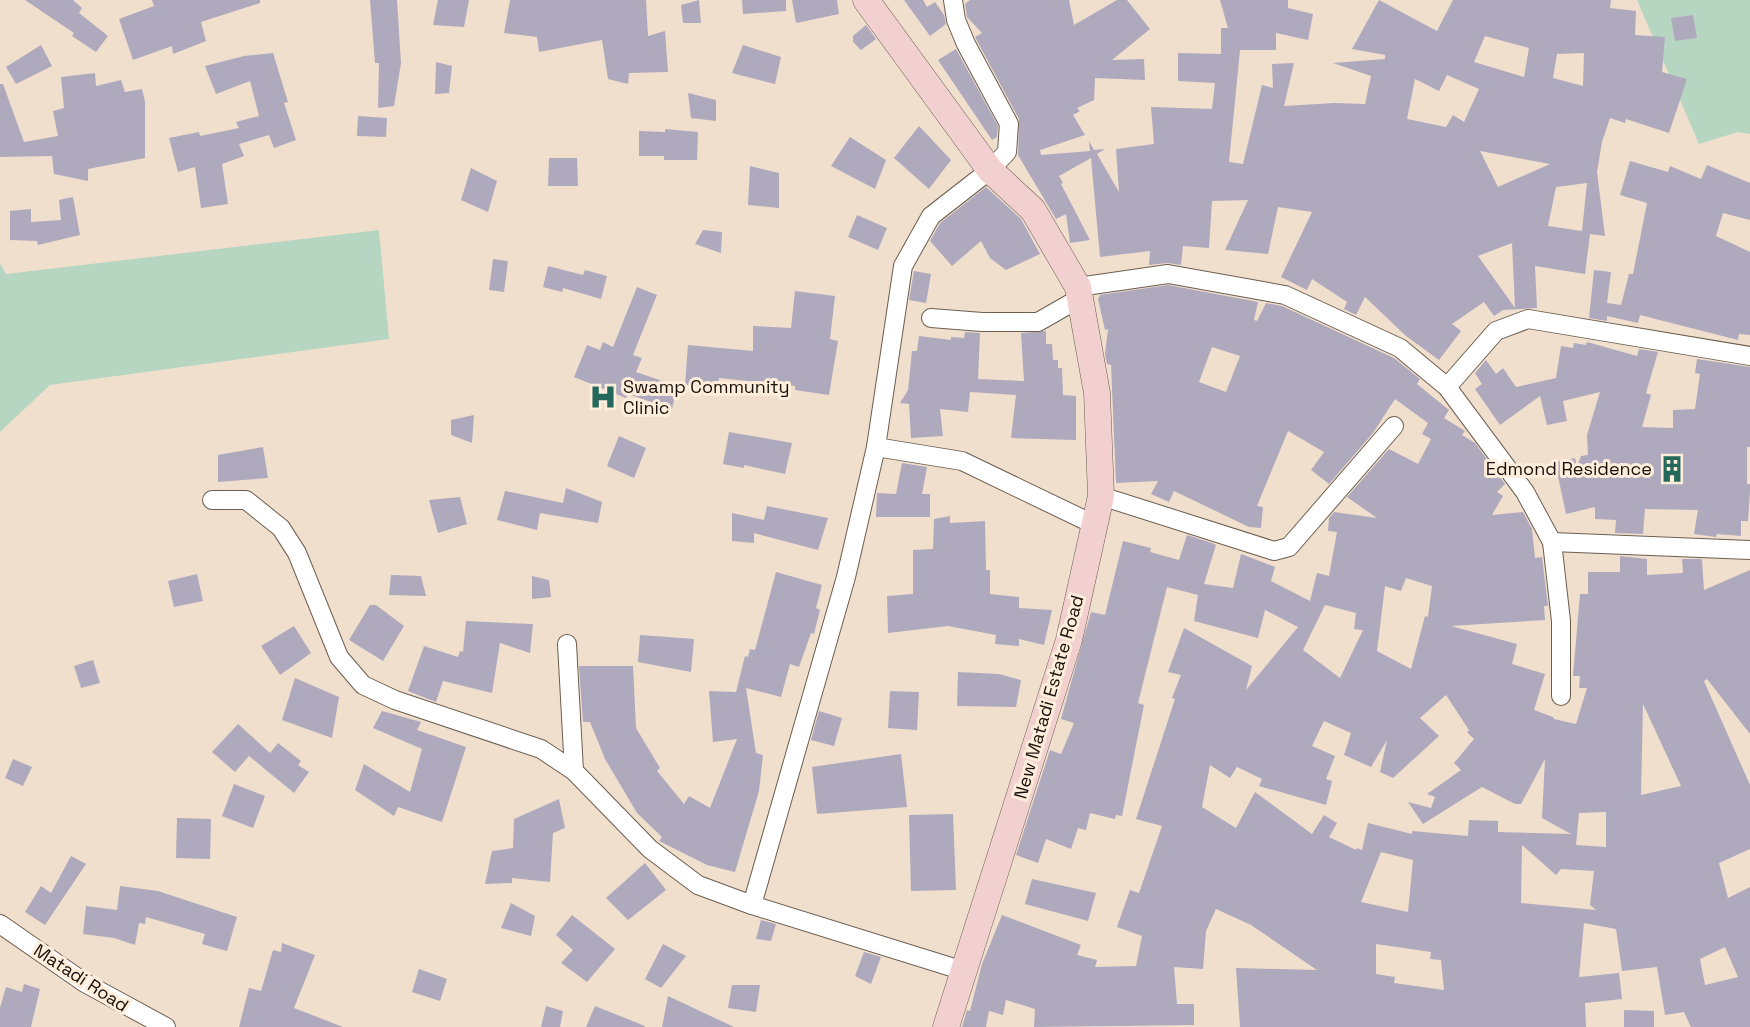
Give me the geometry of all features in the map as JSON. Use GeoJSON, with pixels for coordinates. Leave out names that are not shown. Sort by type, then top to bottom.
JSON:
{"type":"FeatureCollection","features":[{"type":"Feature","properties":{"kind":"street","name":"New Matadi Estate Road"},"geometry":{"type":"LineString","coordinates":[[866,0],[990,170],[1033,210],[1079,292],[1097,393],[1101,496],[1069,640],[946,1027]]}},
{"type":"Feature","properties":{"kind":"street"},"geometry":{"type":"LineString","coordinates":[[752,905],[846,577],[876,447],[903,266],[931,216],[990,170],[1007,152],[1009,124],[966,44],[956,20],[952,0]]}},
{"type":"Feature","properties":{"kind":"street"},"geometry":{"type":"LineString","coordinates":[[932,318],[982,322],[1038,322],[1079,292],[1168,274],[1285,295],[1400,348],[1447,387],[1525,492],[1551,542],[1561,621],[1561,696]]}},
{"type":"Feature","properties":{"kind":"street"},"geometry":{"type":"LineString","coordinates":[[1447,387],[1496,331],[1528,319],[1750,356]]}},
{"type":"Feature","properties":{"kind":"street"},"geometry":{"type":"LineString","coordinates":[[1101,496],[1274,551],[1289,547],[1394,426]]}},
{"type":"Feature","properties":{"kind":"street"},"geometry":{"type":"LineString","coordinates":[[876,447],[962,461],[1095,525]]}},
{"type":"Feature","properties":{"kind":"street"},"geometry":{"type":"LineString","coordinates":[[212,500],[246,500],[281,528],[297,552],[339,657],[363,685],[395,700],[541,749],[574,771],[650,849],[698,885],[752,905],[964,971]]}},
{"type":"Feature","properties":{"kind":"street"},"geometry":{"type":"LineString","coordinates":[[1551,542],[1750,550]]}},
{"type":"Feature","properties":{"kind":"street"},"geometry":{"type":"LineString","coordinates":[[567,644],[574,771]]}},
{"type":"Feature","properties":{"kind":"street","name":"Matadi Road"},"geometry":{"type":"LineString","coordinates":[[0,924],[85,983],[166,1027]]}},
{"type":"Feature","properties":{"kind":"green space"},"geometry":{"type":"Polygon","coordinates":[[[1637,0],[1750,0],[1750,134],[1738,132],[1699,144],[1637,0]]]}},
{"type":"Feature","properties":{"kind":"green space"},"geometry":{"type":"Polygon","coordinates":[[[379,230],[389,339],[50,385],[0,432],[0,263],[6,274],[379,230]]]}},
{"type":"Feature","properties":{"kind":"building"},"geometry":{"type":"Polygon","coordinates":[[[25,0],[73,0],[82,8],[79,13],[108,36],[96,52],[72,36],[74,33],[25,0]]]}},
{"type":"Feature","properties":{"kind":"building"},"geometry":{"type":"Polygon","coordinates":[[[152,0],[260,0],[260,3],[201,22],[206,41],[173,54],[172,46],[133,60],[119,19],[154,6],[152,0]]]}},
{"type":"Feature","properties":{"kind":"building"},"geometry":{"type":"Polygon","coordinates":[[[370,0],[397,0],[401,63],[394,106],[378,108],[379,63],[375,63],[370,0]]]}},
{"type":"Feature","properties":{"kind":"building"},"geometry":{"type":"Polygon","coordinates":[[[438,0],[469,0],[464,27],[433,25],[438,0]]]}},
{"type":"Feature","properties":{"kind":"building"},"geometry":{"type":"Polygon","coordinates":[[[510,0],[646,0],[648,36],[665,31],[668,72],[629,73],[628,84],[608,79],[602,40],[539,52],[537,37],[504,33],[510,0]]]}},
{"type":"Feature","properties":{"kind":"building"},"geometry":{"type":"Polygon","coordinates":[[[699,0],[701,23],[683,23],[681,5],[699,0]]]}},
{"type":"Feature","properties":{"kind":"building"},"geometry":{"type":"Polygon","coordinates":[[[742,0],[786,0],[786,11],[743,14],[742,0]]]}},
{"type":"Feature","properties":{"kind":"building"},"geometry":{"type":"Polygon","coordinates":[[[792,0],[837,0],[839,14],[796,23],[792,0]]]}},
{"type":"Feature","properties":{"kind":"building"},"geometry":{"type":"Polygon","coordinates":[[[904,0],[923,0],[927,7],[935,2],[944,15],[946,24],[930,36],[904,0]]]}},
{"type":"Feature","properties":{"kind":"building"},"geometry":{"type":"Polygon","coordinates":[[[970,0],[1069,0],[1074,25],[1117,0],[1127,0],[1150,29],[1112,60],[1144,59],[1145,80],[1095,78],[1094,100],[1077,108],[1080,111],[1073,115],[1085,135],[1040,150],[1041,155],[1090,151],[1089,141],[1094,150],[1105,149],[1097,154],[1119,192],[1116,149],[1154,144],[1151,107],[1212,109],[1215,83],[1178,81],[1178,53],[1221,54],[1221,28],[1228,28],[1220,0],[1288,0],[1288,8],[1313,14],[1308,40],[1276,33],[1276,50],[1240,50],[1229,162],[1243,164],[1262,85],[1273,88],[1272,64],[1294,63],[1284,106],[1365,104],[1371,76],[1333,63],[1385,59],[1385,55],[1352,49],[1379,0],[1437,31],[1453,0],[1611,0],[1610,8],[1636,11],[1635,35],[1665,37],[1662,72],[1687,79],[1669,133],[1626,119],[1625,123],[1610,118],[1602,142],[1597,172],[1605,236],[1590,234],[1585,274],[1535,266],[1537,308],[1503,310],[1494,316],[1484,302],[1452,324],[1461,331],[1439,360],[1406,336],[1365,297],[1356,315],[1344,309],[1347,302],[1312,279],[1307,290],[1281,277],[1312,212],[1278,207],[1268,254],[1225,250],[1248,200],[1212,201],[1209,248],[1183,246],[1181,265],[1167,263],[1149,265],[1150,251],[1100,257],[1091,158],[1059,176],[1090,240],[1070,243],[1066,214],[1056,219],[1018,155],[1019,119],[975,37],[982,33],[967,17],[965,4],[970,0]],[[1485,36],[1474,62],[1524,77],[1529,48],[1485,36]],[[1584,53],[1557,54],[1553,78],[1583,86],[1584,53]],[[1447,75],[1439,91],[1415,79],[1407,119],[1446,127],[1453,115],[1464,122],[1479,89],[1447,75]],[[1480,151],[1498,187],[1550,164],[1480,151]],[[1587,183],[1556,187],[1548,226],[1582,231],[1587,183]],[[1512,243],[1478,256],[1515,308],[1512,243]]]}},
{"type":"Feature","properties":{"kind":"building"},"geometry":{"type":"Polygon","coordinates":[[[1693,15],[1697,38],[1675,41],[1671,18],[1693,15]]]}},
{"type":"Feature","properties":{"kind":"building"},"geometry":{"type":"Polygon","coordinates":[[[866,25],[876,39],[861,50],[853,42],[853,36],[866,25]]]}},
{"type":"Feature","properties":{"kind":"building"},"geometry":{"type":"Polygon","coordinates":[[[41,45],[52,66],[16,84],[6,67],[41,45]]]}},
{"type":"Feature","properties":{"kind":"building"},"geometry":{"type":"Polygon","coordinates":[[[743,45],[781,57],[775,84],[732,73],[743,45]]]}},
{"type":"Feature","properties":{"kind":"building"},"geometry":{"type":"Polygon","coordinates":[[[956,49],[998,126],[997,137],[992,140],[938,60],[956,49]]]}},
{"type":"Feature","properties":{"kind":"building"},"geometry":{"type":"Polygon","coordinates":[[[273,53],[288,102],[284,103],[296,140],[274,148],[269,135],[239,144],[244,156],[222,164],[228,204],[201,208],[195,167],[178,172],[169,138],[199,132],[200,136],[239,128],[236,122],[259,116],[250,81],[216,94],[205,66],[244,56],[273,53]]]}},
{"type":"Feature","properties":{"kind":"building"},"geometry":{"type":"Polygon","coordinates":[[[436,62],[452,66],[449,93],[435,94],[436,62]]]}},
{"type":"Feature","properties":{"kind":"building"},"geometry":{"type":"Polygon","coordinates":[[[95,73],[96,86],[121,80],[125,92],[142,89],[145,102],[145,158],[88,169],[88,181],[54,174],[52,156],[0,157],[0,84],[3,84],[24,142],[58,136],[53,111],[64,108],[61,77],[95,73]]]}},
{"type":"Feature","properties":{"kind":"building"},"geometry":{"type":"Polygon","coordinates":[[[688,93],[716,100],[716,121],[691,118],[688,93]]]}},
{"type":"Feature","properties":{"kind":"building"},"geometry":{"type":"Polygon","coordinates":[[[358,116],[387,118],[386,137],[357,136],[358,116]]]}},
{"type":"Feature","properties":{"kind":"building"},"geometry":{"type":"Polygon","coordinates":[[[919,126],[951,160],[929,189],[894,158],[919,126]]]}},
{"type":"Feature","properties":{"kind":"building"},"geometry":{"type":"Polygon","coordinates":[[[665,129],[698,132],[697,160],[664,160],[664,156],[639,156],[639,131],[665,132],[665,129]]]}},
{"type":"Feature","properties":{"kind":"building"},"geometry":{"type":"Polygon","coordinates":[[[850,137],[886,160],[875,189],[831,166],[850,137]]]}},
{"type":"Feature","properties":{"kind":"building"},"geometry":{"type":"Polygon","coordinates":[[[549,158],[577,158],[578,186],[548,186],[549,158]]]}},
{"type":"Feature","properties":{"kind":"building"},"geometry":{"type":"Polygon","coordinates":[[[1630,161],[1668,172],[1670,166],[1701,179],[1707,165],[1750,183],[1750,220],[1723,213],[1716,236],[1750,252],[1750,335],[1739,334],[1738,340],[1640,315],[1638,323],[1607,316],[1607,321],[1589,318],[1594,270],[1611,272],[1607,303],[1621,305],[1629,274],[1633,274],[1647,203],[1620,195],[1630,161]]]}},
{"type":"Feature","properties":{"kind":"building"},"geometry":{"type":"Polygon","coordinates":[[[750,166],[779,173],[779,208],[748,205],[750,166]]]}},
{"type":"Feature","properties":{"kind":"building"},"geometry":{"type":"Polygon","coordinates":[[[471,168],[497,181],[488,212],[461,200],[471,168]]]}},
{"type":"Feature","properties":{"kind":"building"},"geometry":{"type":"Polygon","coordinates":[[[986,187],[1021,219],[1040,254],[1006,270],[990,258],[981,241],[952,266],[930,241],[940,223],[986,187]]]}},
{"type":"Feature","properties":{"kind":"building"},"geometry":{"type":"Polygon","coordinates":[[[73,197],[80,235],[38,245],[37,241],[10,240],[10,211],[31,209],[31,222],[61,220],[59,200],[73,197]]]}},
{"type":"Feature","properties":{"kind":"building"},"geometry":{"type":"Polygon","coordinates":[[[857,215],[887,228],[878,250],[848,237],[857,215]]]}},
{"type":"Feature","properties":{"kind":"building"},"geometry":{"type":"Polygon","coordinates":[[[703,230],[722,232],[721,253],[695,244],[703,230]]]}},
{"type":"Feature","properties":{"kind":"building"},"geometry":{"type":"Polygon","coordinates":[[[493,259],[508,261],[504,292],[489,290],[493,259]]]}},
{"type":"Feature","properties":{"kind":"building"},"geometry":{"type":"Polygon","coordinates":[[[548,266],[583,275],[585,270],[607,276],[601,299],[563,288],[562,292],[543,287],[548,266]]]}},
{"type":"Feature","properties":{"kind":"building"},"geometry":{"type":"Polygon","coordinates":[[[914,271],[931,274],[926,303],[909,300],[914,271]]]}},
{"type":"Feature","properties":{"kind":"building"},"geometry":{"type":"Polygon","coordinates":[[[1168,285],[1258,302],[1254,320],[1257,321],[1266,303],[1282,306],[1394,358],[1420,379],[1417,384],[1449,410],[1444,418],[1465,431],[1462,435],[1475,443],[1505,484],[1497,492],[1503,496],[1492,515],[1523,512],[1532,529],[1535,558],[1542,557],[1548,606],[1544,606],[1545,620],[1451,626],[1517,644],[1512,664],[1545,674],[1534,710],[1554,719],[1576,724],[1587,688],[1579,688],[1580,676],[1573,676],[1580,594],[1588,594],[1588,572],[1620,572],[1620,556],[1647,559],[1647,575],[1683,573],[1682,559],[1702,559],[1704,590],[1750,570],[1750,734],[1707,679],[1704,681],[1750,785],[1750,849],[1719,863],[1728,898],[1750,887],[1750,1027],[1691,1027],[1684,1012],[1665,1015],[1657,967],[1622,971],[1616,929],[1584,923],[1579,977],[1619,973],[1622,999],[1585,1003],[1586,1027],[1240,1027],[1236,968],[1317,970],[1251,925],[1216,909],[1206,931],[1203,969],[1174,967],[1177,1004],[1194,1004],[1194,1025],[1034,1027],[1035,1009],[1006,1000],[1003,1015],[989,1011],[986,1027],[962,1027],[967,1010],[970,1011],[982,964],[1002,915],[1081,945],[1077,955],[1097,960],[1095,967],[1136,966],[1142,936],[1117,927],[1130,890],[1139,893],[1162,826],[1136,819],[1175,699],[1172,698],[1181,675],[1168,672],[1184,628],[1252,666],[1246,690],[1298,627],[1265,610],[1258,638],[1194,621],[1198,595],[1167,587],[1138,703],[1144,705],[1122,816],[1116,815],[1115,819],[1090,813],[1086,830],[1078,828],[1071,849],[1046,839],[1038,863],[1016,855],[1050,750],[1061,754],[1074,723],[1061,719],[1091,612],[1105,615],[1123,541],[1151,548],[1150,552],[1179,560],[1187,535],[1212,543],[1216,545],[1204,584],[1233,588],[1241,554],[1275,567],[1271,581],[1310,601],[1317,573],[1329,576],[1337,532],[1328,531],[1329,518],[1334,512],[1377,518],[1347,497],[1389,449],[1418,464],[1431,439],[1422,434],[1428,423],[1395,399],[1373,433],[1329,484],[1311,470],[1324,452],[1288,431],[1257,506],[1263,507],[1261,528],[1249,527],[1174,491],[1169,502],[1151,494],[1158,481],[1116,483],[1111,365],[1107,364],[1105,354],[1108,329],[1105,330],[1098,299],[1100,295],[1168,285]],[[1212,347],[1199,382],[1226,392],[1240,356],[1212,347]],[[1406,578],[1401,591],[1385,586],[1377,651],[1411,669],[1425,616],[1428,617],[1432,586],[1406,578]],[[1325,605],[1303,650],[1340,678],[1363,630],[1354,629],[1356,613],[1325,605]],[[1446,695],[1420,718],[1439,736],[1393,778],[1380,772],[1387,740],[1371,767],[1344,755],[1351,733],[1324,721],[1312,746],[1335,756],[1326,779],[1332,781],[1326,805],[1259,786],[1262,779],[1237,767],[1230,778],[1210,765],[1202,807],[1236,828],[1255,792],[1312,834],[1324,815],[1337,823],[1329,837],[1356,850],[1357,848],[1362,850],[1368,823],[1412,834],[1412,831],[1468,836],[1469,820],[1498,821],[1498,832],[1571,834],[1542,818],[1545,759],[1521,804],[1515,804],[1482,787],[1423,824],[1408,802],[1431,808],[1435,797],[1427,794],[1461,770],[1454,763],[1474,739],[1467,732],[1469,730],[1446,695]],[[1643,704],[1641,795],[1681,786],[1643,704]],[[1606,812],[1579,813],[1576,845],[1606,847],[1606,812]],[[1522,845],[1521,903],[1596,910],[1590,905],[1594,871],[1561,869],[1556,875],[1522,845]],[[1381,852],[1361,902],[1408,912],[1413,860],[1381,852]],[[1376,944],[1376,974],[1395,977],[1394,983],[1444,990],[1441,960],[1430,959],[1431,952],[1376,944]],[[1725,947],[1700,959],[1705,985],[1738,977],[1725,947]]]}},
{"type":"Feature","properties":{"kind":"building"},"geometry":{"type":"Polygon","coordinates":[[[637,287],[657,295],[633,355],[642,358],[636,372],[677,386],[672,409],[628,394],[626,398],[574,377],[587,345],[600,350],[603,342],[613,347],[637,287]]]}},
{"type":"Feature","properties":{"kind":"building"},"geometry":{"type":"Polygon","coordinates":[[[795,291],[835,296],[830,339],[838,341],[829,395],[795,390],[795,386],[719,378],[718,387],[685,385],[688,345],[753,351],[753,326],[791,328],[795,291]]]}},
{"type":"Feature","properties":{"kind":"building"},"geometry":{"type":"Polygon","coordinates":[[[1046,331],[1046,344],[1052,344],[1053,360],[1058,360],[1058,368],[1062,368],[1063,395],[1076,396],[1076,440],[1011,438],[1016,395],[970,392],[968,412],[940,409],[943,436],[911,438],[909,404],[900,403],[908,390],[912,351],[917,351],[919,336],[951,340],[951,337],[964,338],[965,332],[980,333],[978,379],[1024,381],[1021,333],[1046,331]]]}},
{"type":"Feature","properties":{"kind":"building"},"geometry":{"type":"Polygon","coordinates":[[[1587,342],[1637,356],[1639,349],[1658,352],[1646,393],[1651,395],[1642,427],[1673,428],[1673,410],[1695,409],[1700,374],[1695,373],[1697,359],[1750,367],[1750,447],[1747,447],[1747,484],[1750,484],[1750,491],[1748,521],[1741,521],[1741,536],[1717,534],[1716,537],[1694,534],[1698,510],[1645,509],[1643,534],[1615,533],[1616,520],[1595,519],[1595,507],[1566,514],[1555,462],[1575,458],[1577,467],[1581,456],[1588,455],[1587,435],[1600,392],[1563,401],[1567,421],[1547,425],[1540,396],[1500,425],[1475,389],[1482,384],[1475,373],[1486,360],[1496,374],[1503,368],[1516,387],[1556,378],[1561,346],[1573,348],[1574,343],[1586,345],[1587,342]]]}},
{"type":"Feature","properties":{"kind":"building"},"geometry":{"type":"Polygon","coordinates":[[[474,415],[472,443],[451,435],[451,420],[474,415]]]}},
{"type":"Feature","properties":{"kind":"building"},"geometry":{"type":"Polygon","coordinates":[[[729,432],[792,443],[785,474],[744,465],[744,468],[723,464],[729,432]]]}},
{"type":"Feature","properties":{"kind":"building"},"geometry":{"type":"Polygon","coordinates":[[[619,436],[646,448],[634,478],[607,466],[619,436]]]}},
{"type":"Feature","properties":{"kind":"building"},"geometry":{"type":"Polygon","coordinates":[[[263,447],[268,478],[218,482],[218,455],[263,447]]]}},
{"type":"Feature","properties":{"kind":"building"},"geometry":{"type":"Polygon","coordinates":[[[902,463],[927,467],[922,494],[930,494],[930,517],[876,517],[877,493],[896,494],[902,463]]]}},
{"type":"Feature","properties":{"kind":"building"},"geometry":{"type":"Polygon","coordinates":[[[566,488],[602,502],[598,523],[540,513],[537,530],[497,520],[505,491],[563,503],[566,488]]]}},
{"type":"Feature","properties":{"kind":"building"},"geometry":{"type":"Polygon","coordinates":[[[460,497],[467,524],[438,533],[429,500],[460,497]]]}},
{"type":"Feature","properties":{"kind":"building"},"geometry":{"type":"Polygon","coordinates":[[[767,506],[828,518],[818,550],[754,533],[754,543],[732,541],[732,513],[764,520],[767,506]]]}},
{"type":"Feature","properties":{"kind":"building"},"geometry":{"type":"Polygon","coordinates":[[[950,516],[950,523],[985,521],[986,570],[990,570],[990,594],[1019,597],[1019,608],[1052,610],[1044,645],[1019,639],[1019,646],[995,644],[996,635],[948,626],[888,633],[887,596],[913,594],[913,550],[933,549],[934,519],[950,516]]]}},
{"type":"Feature","properties":{"kind":"building"},"geometry":{"type":"Polygon","coordinates":[[[776,572],[822,585],[816,608],[820,610],[814,634],[811,633],[799,667],[790,664],[781,697],[746,688],[756,753],[763,755],[759,791],[735,872],[707,865],[659,841],[662,837],[637,813],[605,759],[590,722],[583,722],[579,666],[633,666],[636,728],[660,768],[657,771],[684,804],[689,796],[710,808],[737,739],[713,742],[709,691],[736,692],[745,656],[748,657],[750,649],[755,650],[776,572]]]}},
{"type":"Feature","properties":{"kind":"building"},"geometry":{"type":"Polygon","coordinates":[[[197,574],[203,601],[174,607],[168,581],[197,574]]]}},
{"type":"Feature","properties":{"kind":"building"},"geometry":{"type":"Polygon","coordinates":[[[391,575],[421,576],[426,596],[389,595],[391,575]]]}},
{"type":"Feature","properties":{"kind":"building"},"geometry":{"type":"Polygon","coordinates":[[[532,576],[549,580],[551,597],[532,599],[532,576]]]}},
{"type":"Feature","properties":{"kind":"building"},"geometry":{"type":"Polygon","coordinates":[[[370,605],[376,605],[404,626],[383,661],[349,640],[370,605]]]}},
{"type":"Feature","properties":{"kind":"building"},"geometry":{"type":"Polygon","coordinates":[[[466,621],[533,624],[530,653],[500,643],[492,693],[443,681],[436,702],[408,691],[424,646],[458,657],[460,651],[463,652],[466,621]]]}},
{"type":"Feature","properties":{"kind":"building"},"geometry":{"type":"Polygon","coordinates":[[[294,626],[311,653],[280,675],[261,646],[294,626]]]}},
{"type":"Feature","properties":{"kind":"building"},"geometry":{"type":"Polygon","coordinates":[[[640,635],[694,639],[691,672],[638,662],[640,635]]]}},
{"type":"Feature","properties":{"kind":"building"},"geometry":{"type":"Polygon","coordinates":[[[93,660],[100,683],[81,688],[74,666],[93,660]]]}},
{"type":"Feature","properties":{"kind":"building"},"geometry":{"type":"Polygon","coordinates":[[[958,672],[999,674],[1021,680],[1016,707],[957,706],[958,672]]]}},
{"type":"Feature","properties":{"kind":"building"},"geometry":{"type":"Polygon","coordinates":[[[295,678],[339,697],[332,738],[282,720],[295,678]]]}},
{"type":"Feature","properties":{"kind":"building"},"geometry":{"type":"Polygon","coordinates":[[[890,691],[919,692],[917,730],[888,728],[890,691]]]}},
{"type":"Feature","properties":{"kind":"building"},"geometry":{"type":"Polygon","coordinates":[[[382,711],[421,722],[417,730],[466,747],[442,822],[398,807],[394,816],[355,790],[364,764],[410,792],[422,749],[373,728],[382,711]]]}},
{"type":"Feature","properties":{"kind":"building"},"geometry":{"type":"Polygon","coordinates":[[[819,711],[842,718],[834,746],[811,740],[819,711]]]}},
{"type":"Feature","properties":{"kind":"building"},"geometry":{"type":"Polygon","coordinates":[[[238,724],[270,753],[278,743],[301,761],[298,765],[309,772],[294,793],[249,756],[235,772],[212,752],[238,724]]]}},
{"type":"Feature","properties":{"kind":"building"},"geometry":{"type":"Polygon","coordinates":[[[901,754],[907,807],[817,814],[812,767],[901,754]]]}},
{"type":"Feature","properties":{"kind":"building"},"geometry":{"type":"Polygon","coordinates":[[[13,759],[32,767],[23,786],[5,778],[13,759]]]}},
{"type":"Feature","properties":{"kind":"building"},"geometry":{"type":"Polygon","coordinates":[[[234,784],[265,796],[253,828],[222,816],[234,784]]]}},
{"type":"Feature","properties":{"kind":"building"},"geometry":{"type":"Polygon","coordinates":[[[559,799],[565,828],[553,833],[550,882],[512,878],[512,883],[485,884],[492,851],[513,848],[514,819],[559,799]]]}},
{"type":"Feature","properties":{"kind":"building"},"geometry":{"type":"Polygon","coordinates":[[[953,814],[956,890],[911,891],[909,815],[953,814]]]}},
{"type":"Feature","properties":{"kind":"building"},"geometry":{"type":"Polygon","coordinates":[[[177,818],[211,819],[210,859],[176,858],[177,818]]]}},
{"type":"Feature","properties":{"kind":"building"},"geometry":{"type":"Polygon","coordinates":[[[71,856],[86,864],[45,925],[25,912],[41,886],[51,893],[71,856]]]}},
{"type":"Feature","properties":{"kind":"building"},"geometry":{"type":"Polygon","coordinates":[[[645,863],[666,890],[628,920],[606,898],[645,863]]]}},
{"type":"Feature","properties":{"kind":"building"},"geometry":{"type":"Polygon","coordinates":[[[1032,879],[1096,893],[1088,921],[1025,904],[1032,879]]]}},
{"type":"Feature","properties":{"kind":"building"},"geometry":{"type":"Polygon","coordinates":[[[120,886],[158,891],[237,917],[227,951],[202,944],[205,934],[146,917],[145,924],[139,923],[135,945],[114,938],[83,934],[86,906],[117,910],[120,886]]]}},
{"type":"Feature","properties":{"kind":"building"},"geometry":{"type":"Polygon","coordinates":[[[511,903],[535,916],[531,936],[501,928],[511,903]]]}},
{"type":"Feature","properties":{"kind":"building"},"geometry":{"type":"Polygon","coordinates":[[[572,915],[615,949],[587,982],[561,963],[573,950],[556,935],[572,915]]]}},
{"type":"Feature","properties":{"kind":"building"},"geometry":{"type":"Polygon","coordinates":[[[761,920],[776,924],[771,941],[756,939],[761,920]]]}},
{"type":"Feature","properties":{"kind":"building"},"geometry":{"type":"Polygon","coordinates":[[[282,943],[315,955],[294,1008],[343,1027],[239,1027],[249,988],[261,991],[273,950],[281,952],[282,943]]]}},
{"type":"Feature","properties":{"kind":"building"},"geometry":{"type":"Polygon","coordinates":[[[663,944],[686,956],[661,988],[645,979],[663,944]]]}},
{"type":"Feature","properties":{"kind":"building"},"geometry":{"type":"Polygon","coordinates":[[[864,952],[881,957],[871,984],[855,976],[864,952]]]}},
{"type":"Feature","properties":{"kind":"building"},"geometry":{"type":"Polygon","coordinates":[[[419,969],[447,979],[440,1001],[412,992],[419,969]]]}},
{"type":"Feature","properties":{"kind":"building"},"geometry":{"type":"Polygon","coordinates":[[[24,984],[40,989],[31,1027],[0,1027],[0,1008],[6,987],[22,992],[24,984]]]}},
{"type":"Feature","properties":{"kind":"building"},"geometry":{"type":"Polygon","coordinates":[[[732,985],[760,985],[756,1012],[728,1008],[732,985]]]}},
{"type":"Feature","properties":{"kind":"building"},"geometry":{"type":"Polygon","coordinates":[[[668,996],[734,1027],[662,1027],[668,996]]]}},
{"type":"Feature","properties":{"kind":"building"},"geometry":{"type":"Polygon","coordinates":[[[546,1006],[563,1011],[560,1027],[541,1027],[546,1006]]]}},
{"type":"Feature","properties":{"kind":"building"},"geometry":{"type":"Polygon","coordinates":[[[595,1006],[645,1026],[586,1027],[595,1006]]]}},
{"type":"Feature","properties":{"kind":"building"},"geometry":{"type":"Polygon","coordinates":[[[1624,1010],[1654,1011],[1654,1027],[1624,1027],[1624,1010]]]}},
{"type":"Feature","properties":{"kind":"place","name":"Swamp Community Clinic"},"geometry":{"type":"Point","coordinates":[603,397]}},
{"type":"Feature","properties":{"kind":"place","name":"Edmond Residence"},"geometry":{"type":"Point","coordinates":[1672,469]}}]}
